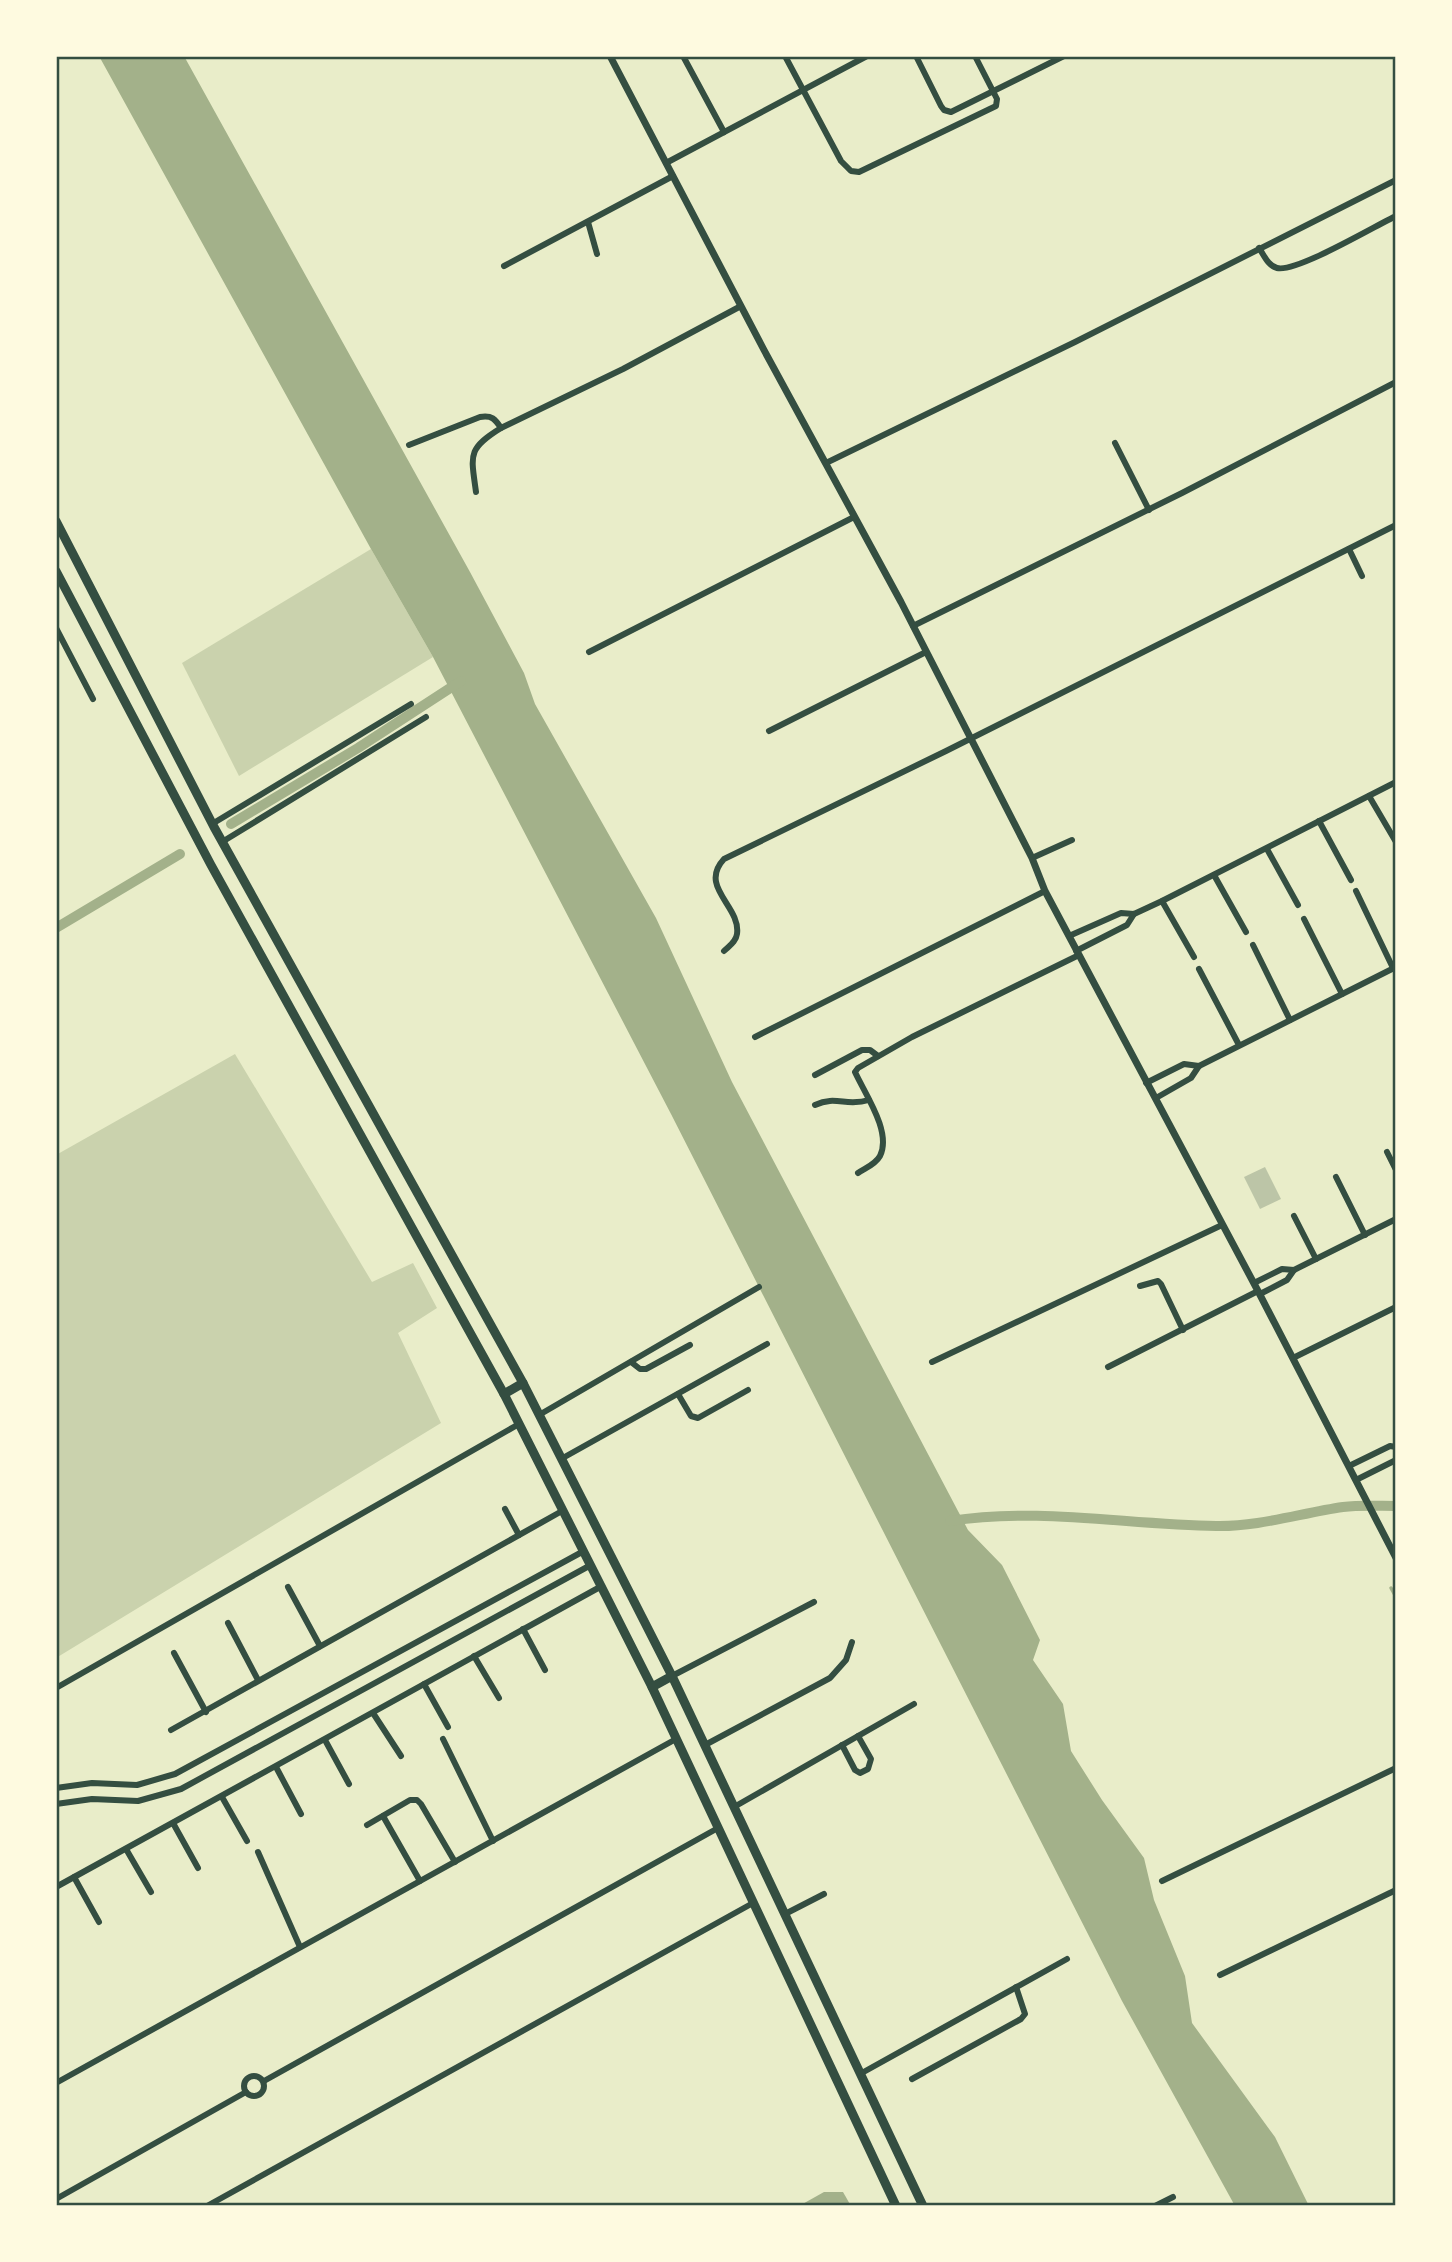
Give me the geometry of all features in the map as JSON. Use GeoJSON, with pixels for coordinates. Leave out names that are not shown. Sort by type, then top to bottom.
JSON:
{"type":"FeatureCollection","features":[{"type":"Feature","properties":{"kind":"main road"},"geometry":{"type":"LineString","coordinates":[[56,521],[212,824],[523,1383],[672,1676],[923,2206]]}},
{"type":"Feature","properties":{"kind":"main road"},"geometry":{"type":"LineString","coordinates":[[57,576],[205,853],[519,1424],[652,1687],[896,2206]]}},
{"type":"Feature","properties":{"kind":"main road"},"geometry":{"type":"LineString","coordinates":[[503,1394],[523,1383]]}},
{"type":"Feature","properties":{"kind":"main road"},"geometry":{"type":"LineString","coordinates":[[652,1687],[672,1676]]}},
{"type":"Feature","properties":{"kind":"street"},"geometry":{"type":"LineString","coordinates":[[610,56],[913,626],[1032,858],[1045,891],[1254,1283],[1396,1558]]}},
{"type":"Feature","properties":{"kind":"street"},"geometry":{"type":"LineString","coordinates":[[683,56],[724,132]]}},
{"type":"Feature","properties":{"kind":"street"},"geometry":{"type":"LineString","coordinates":[[785,56],[841,161],[851,171],[859,172],[994,108],[997,103],[993,92],[975,56]]}},
{"type":"Feature","properties":{"kind":"street"},"geometry":{"type":"LineString","coordinates":[[666,163],[867,56]]}},
{"type":"Feature","properties":{"kind":"street"},"geometry":{"type":"LineString","coordinates":[[916,56],[944,110],[951,112],[1065,56]]}},
{"type":"Feature","properties":{"kind":"street"},"geometry":{"type":"LineString","coordinates":[[504,266],[673,176]]}},
{"type":"Feature","properties":{"kind":"street"},"geometry":{"type":"LineString","coordinates":[[826,463],[1075,342],[1396,180]]}},
{"type":"Feature","properties":{"kind":"street"},"geometry":{"type":"LineString","coordinates":[[1259,248],[1270,264],[1277,268],[1296,266],[1396,216]]}},
{"type":"Feature","properties":{"kind":"street"},"geometry":{"type":"LineString","coordinates":[[588,222],[597,254]]}},
{"type":"Feature","properties":{"kind":"street"},"geometry":{"type":"LineString","coordinates":[[476,492],[472,464],[475,448],[484,439],[501,428],[624,369],[741,306]]}},
{"type":"Feature","properties":{"kind":"street"},"geometry":{"type":"LineString","coordinates":[[913,626],[1149,510],[1396,382]]}},
{"type":"Feature","properties":{"kind":"street"},"geometry":{"type":"LineString","coordinates":[[409,445],[480,416],[490,415],[501,428]]}},
{"type":"Feature","properties":{"kind":"street"},"geometry":{"type":"LineString","coordinates":[[1115,443],[1149,510]]}},
{"type":"Feature","properties":{"kind":"street"},"geometry":{"type":"LineString","coordinates":[[589,652],[854,517]]}},
{"type":"Feature","properties":{"kind":"street"},"geometry":{"type":"LineString","coordinates":[[724,951],[735,942],[738,933],[736,922],[714,876],[716,867],[724,859],[1396,525]]}},
{"type":"Feature","properties":{"kind":"street"},"geometry":{"type":"LineString","coordinates":[[1349,548],[1362,576]]}},
{"type":"Feature","properties":{"kind":"street"},"geometry":{"type":"LineString","coordinates":[[56,628],[93,699]]}},
{"type":"Feature","properties":{"kind":"street"},"geometry":{"type":"LineString","coordinates":[[769,731],[926,652]]}},
{"type":"Feature","properties":{"kind":"street"},"geometry":{"type":"LineString","coordinates":[[212,824],[411,704]]}},
{"type":"Feature","properties":{"kind":"street"},"geometry":{"type":"LineString","coordinates":[[222,842],[426,717]]}},
{"type":"Feature","properties":{"kind":"street"},"geometry":{"type":"LineString","coordinates":[[1069,936],[1121,913],[1134,914],[1163,901],[1396,782]]}},
{"type":"Feature","properties":{"kind":"street"},"geometry":{"type":"LineString","coordinates":[[1369,796],[1396,842]]}},
{"type":"Feature","properties":{"kind":"street"},"geometry":{"type":"LineString","coordinates":[[1319,821],[1351,880]]}},
{"type":"Feature","properties":{"kind":"street"},"geometry":{"type":"LineString","coordinates":[[1032,858],[1072,840]]}},
{"type":"Feature","properties":{"kind":"street"},"geometry":{"type":"LineString","coordinates":[[1267,849],[1298,905]]}},
{"type":"Feature","properties":{"kind":"street"},"geometry":{"type":"LineString","coordinates":[[1214,875],[1246,932]]}},
{"type":"Feature","properties":{"kind":"street"},"geometry":{"type":"LineString","coordinates":[[755,1037],[1045,891]]}},
{"type":"Feature","properties":{"kind":"street"},"geometry":{"type":"LineString","coordinates":[[1156,1098],[1191,1079],[1199,1066],[1394,968],[1356,891]]}},
{"type":"Feature","properties":{"kind":"street"},"geometry":{"type":"LineString","coordinates":[[1163,901],[1194,957]]}},
{"type":"Feature","properties":{"kind":"street"},"geometry":{"type":"LineString","coordinates":[[858,1173],[874,1164],[880,1155],[882,1134],[855,1072],[858,1068],[1078,953],[1127,925],[1134,914]]}},
{"type":"Feature","properties":{"kind":"street"},"geometry":{"type":"LineString","coordinates":[[1304,919],[1342,994]]}},
{"type":"Feature","properties":{"kind":"street"},"geometry":{"type":"LineString","coordinates":[[1253,946],[1290,1020]]}},
{"type":"Feature","properties":{"kind":"street"},"geometry":{"type":"LineString","coordinates":[[1199,969],[1239,1045]]}},
{"type":"Feature","properties":{"kind":"street"},"geometry":{"type":"LineString","coordinates":[[815,1075],[862,1050],[870,1050],[877,1056]]}},
{"type":"Feature","properties":{"kind":"street"},"geometry":{"type":"LineString","coordinates":[[1146,1083],[1184,1064],[1199,1066]]}},
{"type":"Feature","properties":{"kind":"street"},"geometry":{"type":"LineString","coordinates":[[815,1105],[825,1100],[852,1104],[869,1100]]}},
{"type":"Feature","properties":{"kind":"street"},"geometry":{"type":"LineString","coordinates":[[1387,1152],[1396,1170]]}},
{"type":"Feature","properties":{"kind":"street"},"geometry":{"type":"LineString","coordinates":[[1336,1177],[1365,1235]]}},
{"type":"Feature","properties":{"kind":"street"},"geometry":{"type":"LineString","coordinates":[[1294,1216],[1316,1259]]}},
{"type":"Feature","properties":{"kind":"street"},"geometry":{"type":"LineString","coordinates":[[1108,1367],[1287,1280],[1294,1270],[1396,1219]]}},
{"type":"Feature","properties":{"kind":"street"},"geometry":{"type":"LineString","coordinates":[[932,1362],[1222,1225]]}},
{"type":"Feature","properties":{"kind":"street"},"geometry":{"type":"LineString","coordinates":[[1254,1283],[1282,1269],[1294,1270]]}},
{"type":"Feature","properties":{"kind":"street"},"geometry":{"type":"LineString","coordinates":[[1140,1286],[1158,1281],[1161,1284],[1183,1330]]}},
{"type":"Feature","properties":{"kind":"street"},"geometry":{"type":"LineString","coordinates":[[539,1415],[759,1287]]}},
{"type":"Feature","properties":{"kind":"street"},"geometry":{"type":"LineString","coordinates":[[1293,1358],[1396,1307]]}},
{"type":"Feature","properties":{"kind":"street"},"geometry":{"type":"LineString","coordinates":[[561,1459],[767,1344]]}},
{"type":"Feature","properties":{"kind":"street"},"geometry":{"type":"LineString","coordinates":[[631,1362],[640,1369],[646,1369],[690,1345]]}},
{"type":"Feature","properties":{"kind":"street"},"geometry":{"type":"LineString","coordinates":[[678,1394],[691,1416],[698,1418],[748,1390]]}},
{"type":"Feature","properties":{"kind":"street"},"geometry":{"type":"LineString","coordinates":[[56,1688],[519,1424]]}},
{"type":"Feature","properties":{"kind":"street"},"geometry":{"type":"LineString","coordinates":[[1349,1466],[1390,1446],[1396,1447]]}},
{"type":"Feature","properties":{"kind":"street"},"geometry":{"type":"LineString","coordinates":[[1356,1480],[1396,1460]]}},
{"type":"Feature","properties":{"kind":"street"},"geometry":{"type":"LineString","coordinates":[[505,1510],[519,1535]]}},
{"type":"Feature","properties":{"kind":"street"},"geometry":{"type":"LineString","coordinates":[[171,1730],[562,1511]]}},
{"type":"Feature","properties":{"kind":"street"},"geometry":{"type":"LineString","coordinates":[[56,1788],[92,1783],[137,1785],[175,1774],[582,1552]]}},
{"type":"Feature","properties":{"kind":"street"},"geometry":{"type":"LineString","coordinates":[[56,1804],[92,1799],[138,1801],[181,1788],[589,1566]]}},
{"type":"Feature","properties":{"kind":"street"},"geometry":{"type":"LineString","coordinates":[[288,1587],[320,1646]]}},
{"type":"Feature","properties":{"kind":"street"},"geometry":{"type":"LineString","coordinates":[[56,1887],[600,1587]]}},
{"type":"Feature","properties":{"kind":"street"},"geometry":{"type":"LineString","coordinates":[[513,1590],[521,1603]]}},
{"type":"Feature","properties":{"kind":"street"},"geometry":{"type":"LineString","coordinates":[[672,1676],[814,1602]]}},
{"type":"Feature","properties":{"kind":"street"},"geometry":{"type":"LineString","coordinates":[[228,1623],[258,1680]]}},
{"type":"Feature","properties":{"kind":"street"},"geometry":{"type":"LineString","coordinates":[[523,1629],[545,1670]]}},
{"type":"Feature","properties":{"kind":"street"},"geometry":{"type":"LineString","coordinates":[[705,1745],[830,1678],[846,1660],[852,1642]]}},
{"type":"Feature","properties":{"kind":"street"},"geometry":{"type":"LineString","coordinates":[[174,1653],[206,1712]]}},
{"type":"Feature","properties":{"kind":"street"},"geometry":{"type":"LineString","coordinates":[[474,1656],[499,1698]]}},
{"type":"Feature","properties":{"kind":"street"},"geometry":{"type":"LineString","coordinates":[[424,1684],[448,1727]]}},
{"type":"Feature","properties":{"kind":"street"},"geometry":{"type":"LineString","coordinates":[[734,1807],[914,1704]]}},
{"type":"Feature","properties":{"kind":"street"},"geometry":{"type":"LineString","coordinates":[[373,1713],[401,1756]]}},
{"type":"Feature","properties":{"kind":"street"},"geometry":{"type":"LineString","coordinates":[[842,1745],[855,1770],[860,1773],[868,1769],[871,1759],[858,1736]]}},
{"type":"Feature","properties":{"kind":"street"},"geometry":{"type":"LineString","coordinates":[[443,1739],[492,1841]]}},
{"type":"Feature","properties":{"kind":"street"},"geometry":{"type":"LineString","coordinates":[[56,2083],[676,1739]]}},
{"type":"Feature","properties":{"kind":"street"},"geometry":{"type":"LineString","coordinates":[[325,1740],[349,1784]]}},
{"type":"Feature","properties":{"kind":"street"},"geometry":{"type":"LineString","coordinates":[[276,1767],[300,1814]]}},
{"type":"Feature","properties":{"kind":"street"},"geometry":{"type":"LineString","coordinates":[[1163,1881],[1396,1768]]}},
{"type":"Feature","properties":{"kind":"street"},"geometry":{"type":"LineString","coordinates":[[222,1797],[247,1841]]}},
{"type":"Feature","properties":{"kind":"street"},"geometry":{"type":"LineString","coordinates":[[367,1825],[410,1800],[417,1800],[455,1862]]}},
{"type":"Feature","properties":{"kind":"street"},"geometry":{"type":"LineString","coordinates":[[383,1816],[420,1881]]}},
{"type":"Feature","properties":{"kind":"street"},"geometry":{"type":"LineString","coordinates":[[173,1823],[198,1868]]}},
{"type":"Feature","properties":{"kind":"street"},"geometry":{"type":"LineString","coordinates":[[264,2081],[718,1828]]}},
{"type":"Feature","properties":{"kind":"street"},"geometry":{"type":"LineString","coordinates":[[126,1849],[151,1892]]}},
{"type":"Feature","properties":{"kind":"street"},"geometry":{"type":"LineString","coordinates":[[257,1852],[300,1947]]}},
{"type":"Feature","properties":{"kind":"street"},"geometry":{"type":"LineString","coordinates":[[74,1877],[99,1922]]}},
{"type":"Feature","properties":{"kind":"street"},"geometry":{"type":"LineString","coordinates":[[1220,1975],[1396,1890]]}},
{"type":"Feature","properties":{"kind":"street"},"geometry":{"type":"LineString","coordinates":[[785,1914],[824,1894]]}},
{"type":"Feature","properties":{"kind":"street"},"geometry":{"type":"LineString","coordinates":[[207,2206],[753,1903]]}},
{"type":"Feature","properties":{"kind":"street"},"geometry":{"type":"LineString","coordinates":[[860,2074],[1067,1959]]}},
{"type":"Feature","properties":{"kind":"street"},"geometry":{"type":"LineString","coordinates":[[912,2079],[1021,2020],[1025,2014],[1016,1987]]}},
{"type":"Feature","properties":{"kind":"street"},"geometry":{"type":"LineString","coordinates":[[255,2075],[264,2081],[265,2088],[261,2094],[251,2096],[246,2092],[244,2082],[249,2077],[255,2075]]}},
{"type":"Feature","properties":{"kind":"street"},"geometry":{"type":"LineString","coordinates":[[56,2199],[246,2092]]}},
{"type":"Feature","properties":{"kind":"street"},"geometry":{"type":"LineString","coordinates":[[1155,2206],[1173,2197]]}},
{"type":"Feature","properties":{"kind":"shaded area"},"geometry":{"type":"Polygon","coordinates":[[[99,56],[184,56],[470,572],[524,673],[535,704],[656,918],[732,1082],[968,1530],[1002,1565],[1040,1640],[1033,1660],[1063,1704],[1071,1751],[1144,1858],[1154,1900],[1185,1976],[1192,2023],[1275,2137],[1309,2206],[1235,2206],[1122,2001],[671,1114],[433,657],[99,56]]]}},
{"type":"Feature","properties":{"kind":"shaded area"},"geometry":{"type":"Polygon","coordinates":[[[371,549],[433,657],[239,776],[182,663],[371,549]]]}},
{"type":"Feature","properties":{"kind":"shaded area"},"geometry":{"type":"Polygon","coordinates":[[[235,1054],[372,1282],[413,1263],[437,1308],[398,1333],[441,1423],[56,1658],[56,1155],[235,1054]]]}},
{"type":"Feature","properties":{"kind":"shaded area"},"geometry":{"type":"Polygon","coordinates":[[[824,2192],[843,2192],[851,2206],[799,2206],[824,2192]]]}},
{"type":"Feature","properties":{"kind":"building"},"geometry":{"type":"Polygon","coordinates":[[[1265,1167],[1281,1199],[1260,1209],[1244,1177],[1265,1167]]]}},
{"type":"Feature","properties":{"kind":"waterway"},"geometry":{"type":"LineString","coordinates":[[231,824],[358,748],[461,681]]}},
{"type":"Feature","properties":{"kind":"waterway"},"geometry":{"type":"LineString","coordinates":[[56,928],[180,854]]}},
{"type":"Feature","properties":{"kind":"waterway"},"geometry":{"type":"LineString","coordinates":[[950,1521],[983,1517],[1050,1516],[1232,1526],[1343,1507],[1396,1506]]}},
{"type":"Feature","properties":{"kind":"waterway"},"geometry":{"type":"LineString","coordinates":[[1391,1588],[1396,1597]]}}]}
